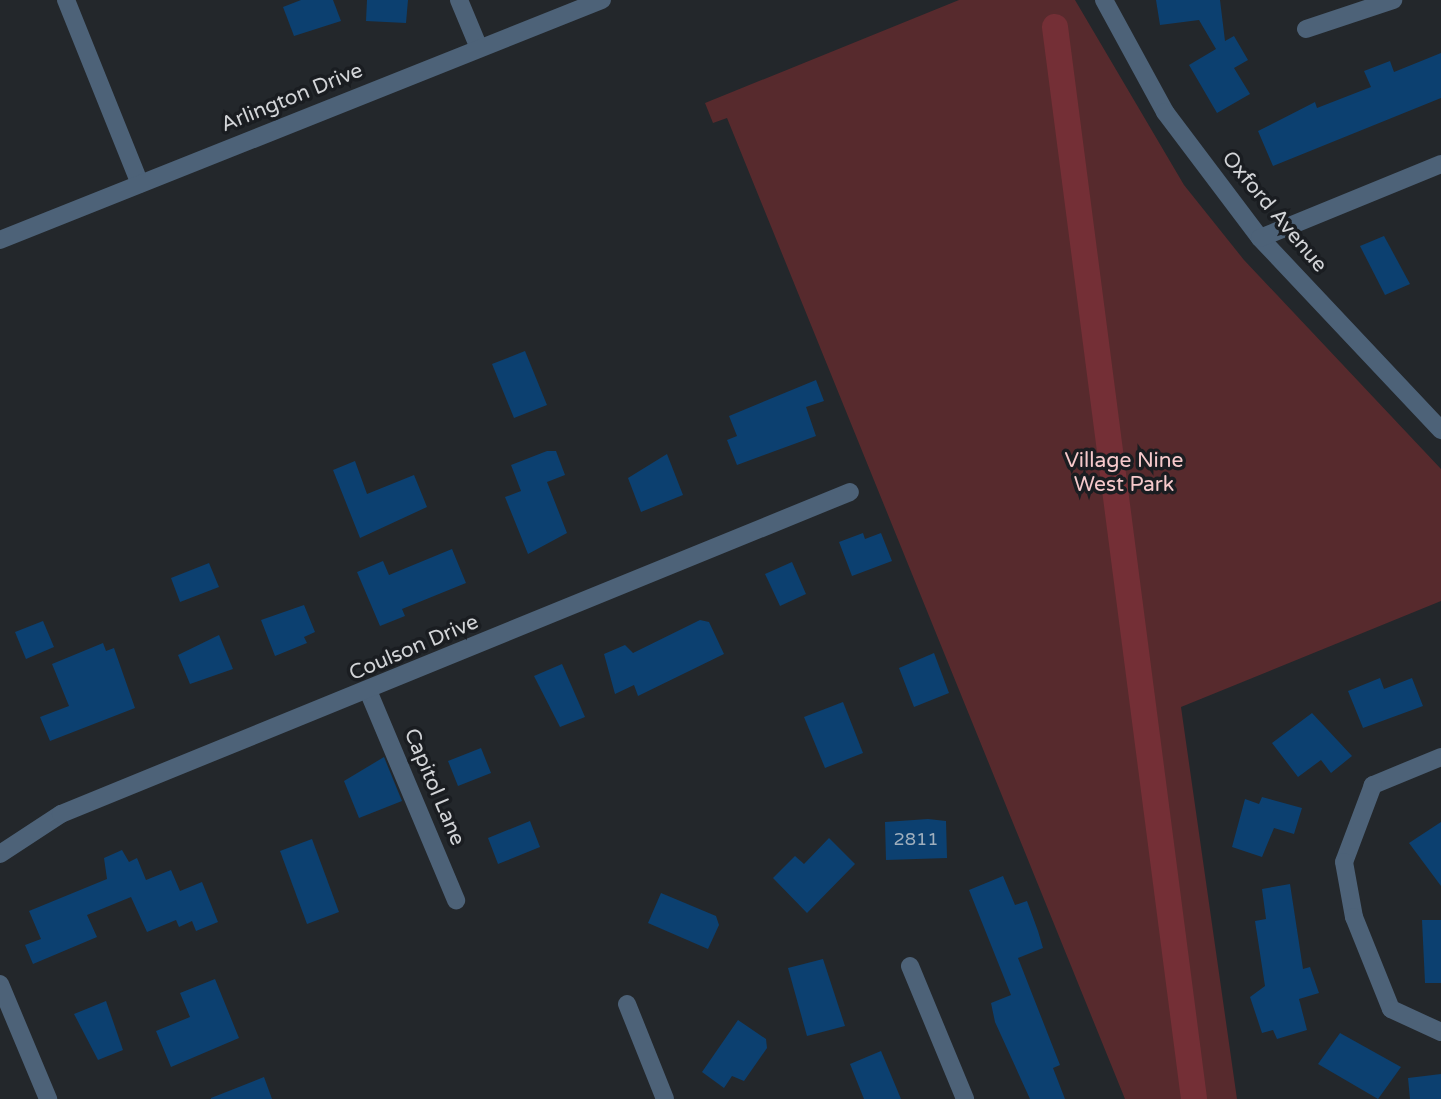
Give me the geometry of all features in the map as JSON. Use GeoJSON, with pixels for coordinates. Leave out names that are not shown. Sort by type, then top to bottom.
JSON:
{"type":"FeatureCollection","features":[{"type":"Feature","properties":{"kind":"street"},"geometry":{"type":"LineString","coordinates":[[66,0],[140,184]]}},
{"type":"Feature","properties":{"kind":"street"},"geometry":{"type":"LineString","coordinates":[[459,0],[479,48]]}},
{"type":"Feature","properties":{"kind":"street","name":"Arlington Drive"},"geometry":{"type":"LineString","coordinates":[[0,240],[602,0]]}},
{"type":"Feature","properties":{"kind":"street","name":"Oxford Avenue"},"geometry":{"type":"LineString","coordinates":[[1104,0],[1165,112],[1260,238],[1441,430]]}},
{"type":"Feature","properties":{"kind":"street"},"geometry":{"type":"LineString","coordinates":[[1306,29],[1393,0]]}},
{"type":"Feature","properties":{"kind":"street"},"geometry":{"type":"LineString","coordinates":[[1260,238],[1441,164]]}},
{"type":"Feature","properties":{"kind":"street","name":"Coulson Drive"},"geometry":{"type":"LineString","coordinates":[[0,854],[61,814],[369,693],[850,492]]}},
{"type":"Feature","properties":{"kind":"street","name":"Capitol Lane"},"geometry":{"type":"LineString","coordinates":[[369,693],[456,900]]}},
{"type":"Feature","properties":{"kind":"street"},"geometry":{"type":"LineString","coordinates":[[1441,757],[1373,785],[1344,862],[1353,917],[1391,1009],[1441,1032]]}},
{"type":"Feature","properties":{"kind":"street"},"geometry":{"type":"LineString","coordinates":[[911,966],[965,1099]]}},
{"type":"Feature","properties":{"kind":"street"},"geometry":{"type":"LineString","coordinates":[[0,984],[48,1099]]}},
{"type":"Feature","properties":{"kind":"street"},"geometry":{"type":"LineString","coordinates":[[627,1004],[665,1099]]}},
{"type":"Feature","properties":{"kind":"green space","name":"Village Nine West Park"},"geometry":{"type":"Polygon","coordinates":[[[959,0],[1075,0],[1184,185],[1244,260],[1441,469],[1441,601],[1181,707],[1237,1099],[1125,1099],[727,118],[713,123],[705,103],[959,0]]]}},
{"type":"Feature","properties":{"kind":"building"},"geometry":{"type":"Polygon","coordinates":[[[301,0],[333,0],[341,21],[294,36],[283,7],[301,0]]]}},
{"type":"Feature","properties":{"kind":"building"},"geometry":{"type":"Polygon","coordinates":[[[367,0],[408,0],[406,23],[366,21],[367,0]]]}},
{"type":"Feature","properties":{"kind":"building"},"geometry":{"type":"Polygon","coordinates":[[[1156,0],[1220,0],[1225,41],[1234,36],[1248,60],[1234,68],[1250,94],[1217,113],[1189,65],[1216,49],[1199,20],[1160,25],[1156,0]]]}},
{"type":"Feature","properties":{"kind":"building"},"geometry":{"type":"Polygon","coordinates":[[[1441,53],[1441,98],[1273,166],[1258,131],[1315,102],[1317,108],[1371,87],[1364,71],[1390,61],[1394,72],[1441,53]]]}},
{"type":"Feature","properties":{"kind":"building"},"geometry":{"type":"Polygon","coordinates":[[[1384,236],[1410,284],[1385,295],[1360,246],[1384,236]]]}},
{"type":"Feature","properties":{"kind":"building"},"geometry":{"type":"Polygon","coordinates":[[[525,351],[547,405],[514,418],[492,364],[525,351]]]}},
{"type":"Feature","properties":{"kind":"building"},"geometry":{"type":"Polygon","coordinates":[[[816,380],[824,401],[806,407],[816,436],[737,465],[727,440],[737,436],[729,416],[816,380]]]}},
{"type":"Feature","properties":{"kind":"building"},"geometry":{"type":"Polygon","coordinates":[[[547,451],[556,451],[565,475],[547,482],[567,533],[528,554],[505,497],[521,491],[511,465],[547,451]]]}},
{"type":"Feature","properties":{"kind":"building"},"geometry":{"type":"Polygon","coordinates":[[[667,454],[683,495],[641,512],[628,478],[667,454]]]}},
{"type":"Feature","properties":{"kind":"building"},"geometry":{"type":"Polygon","coordinates":[[[355,461],[367,494],[414,475],[427,507],[360,538],[333,470],[355,461]]]}},
{"type":"Feature","properties":{"kind":"building"},"geometry":{"type":"Polygon","coordinates":[[[863,533],[865,539],[881,533],[892,561],[852,576],[839,542],[863,533]]]}},
{"type":"Feature","properties":{"kind":"building"},"geometry":{"type":"Polygon","coordinates":[[[452,549],[466,583],[402,609],[405,616],[380,626],[357,572],[383,561],[389,575],[452,549]]]}},
{"type":"Feature","properties":{"kind":"building"},"geometry":{"type":"Polygon","coordinates":[[[792,562],[806,594],[780,606],[765,574],[792,562]]]}},
{"type":"Feature","properties":{"kind":"building"},"geometry":{"type":"Polygon","coordinates":[[[209,563],[219,587],[180,602],[171,578],[209,563]]]}},
{"type":"Feature","properties":{"kind":"building"},"geometry":{"type":"Polygon","coordinates":[[[304,605],[315,632],[304,637],[307,643],[275,656],[261,620],[304,605]]]}},
{"type":"Feature","properties":{"kind":"building"},"geometry":{"type":"Polygon","coordinates":[[[700,620],[709,622],[724,654],[638,696],[634,685],[615,694],[604,654],[625,645],[633,653],[700,620]]]}},
{"type":"Feature","properties":{"kind":"building"},"geometry":{"type":"Polygon","coordinates":[[[43,621],[54,647],[26,659],[15,632],[43,621]]]}},
{"type":"Feature","properties":{"kind":"building"},"geometry":{"type":"Polygon","coordinates":[[[219,635],[233,669],[190,684],[178,655],[219,635]]]}},
{"type":"Feature","properties":{"kind":"building"},"geometry":{"type":"Polygon","coordinates":[[[103,643],[106,651],[114,648],[135,708],[50,741],[40,717],[69,706],[52,664],[103,643]]]}},
{"type":"Feature","properties":{"kind":"building"},"geometry":{"type":"Polygon","coordinates":[[[934,653],[949,693],[914,707],[899,668],[934,653]]]}},
{"type":"Feature","properties":{"kind":"building"},"geometry":{"type":"Polygon","coordinates":[[[562,664],[585,717],[560,727],[534,676],[562,664]]]}},
{"type":"Feature","properties":{"kind":"building"},"geometry":{"type":"Polygon","coordinates":[[[1380,678],[1384,689],[1412,678],[1423,706],[1363,728],[1348,691],[1380,678]]]}},
{"type":"Feature","properties":{"kind":"building"},"geometry":{"type":"Polygon","coordinates":[[[843,702],[863,753],[825,768],[804,717],[843,702]]]}},
{"type":"Feature","properties":{"kind":"building"},"geometry":{"type":"Polygon","coordinates":[[[1312,713],[1352,756],[1331,773],[1321,760],[1298,777],[1272,743],[1312,713]]]}},
{"type":"Feature","properties":{"kind":"building"},"geometry":{"type":"Polygon","coordinates":[[[481,748],[491,773],[458,786],[448,761],[481,748]]]}},
{"type":"Feature","properties":{"kind":"building"},"geometry":{"type":"Polygon","coordinates":[[[384,757],[402,801],[359,818],[344,781],[384,757]]]}},
{"type":"Feature","properties":{"kind":"building"},"geometry":{"type":"Polygon","coordinates":[[[1262,797],[1302,808],[1294,834],[1274,828],[1262,857],[1232,847],[1245,799],[1259,804],[1262,797]]]}},
{"type":"Feature","properties":{"kind":"building"},"geometry":{"type":"Polygon","coordinates":[[[928,819],[946,821],[947,858],[886,860],[885,822],[928,819]]]}},
{"type":"Feature","properties":{"kind":"building"},"geometry":{"type":"Polygon","coordinates":[[[530,821],[540,847],[498,864],[488,838],[530,821]]]}},
{"type":"Feature","properties":{"kind":"building"},"geometry":{"type":"Polygon","coordinates":[[[1441,822],[1441,886],[1409,843],[1441,822]]]}},
{"type":"Feature","properties":{"kind":"building"},"geometry":{"type":"Polygon","coordinates":[[[829,838],[855,864],[807,913],[773,878],[795,856],[804,864],[829,838]]]}},
{"type":"Feature","properties":{"kind":"building"},"geometry":{"type":"Polygon","coordinates":[[[312,839],[339,912],[307,924],[280,851],[312,839]]]}},
{"type":"Feature","properties":{"kind":"building"},"geometry":{"type":"Polygon","coordinates":[[[122,850],[129,862],[137,858],[146,880],[171,870],[180,891],[202,882],[218,922],[196,931],[192,921],[179,927],[176,920],[147,932],[131,897],[87,915],[97,937],[33,964],[25,945],[41,939],[29,911],[107,879],[104,858],[122,850]]]}},
{"type":"Feature","properties":{"kind":"building"},"geometry":{"type":"Polygon","coordinates":[[[1003,876],[1015,905],[1027,901],[1043,948],[1018,958],[1060,1065],[1053,1068],[1065,1099],[1030,1099],[995,1022],[991,1003],[1011,995],[969,890],[1003,876]]]}},
{"type":"Feature","properties":{"kind":"building"},"geometry":{"type":"Polygon","coordinates":[[[1290,884],[1303,969],[1310,967],[1319,993],[1299,999],[1307,1030],[1277,1039],[1273,1030],[1262,1033],[1250,997],[1265,986],[1255,921],[1266,919],[1262,889],[1290,884]]]}},
{"type":"Feature","properties":{"kind":"building"},"geometry":{"type":"Polygon","coordinates":[[[661,893],[716,916],[719,925],[708,949],[648,923],[661,893]]]}},
{"type":"Feature","properties":{"kind":"building"},"geometry":{"type":"Polygon","coordinates":[[[1422,920],[1441,920],[1441,983],[1425,983],[1422,920]]]}},
{"type":"Feature","properties":{"kind":"building"},"geometry":{"type":"Polygon","coordinates":[[[823,959],[845,1026],[807,1036],[788,968],[823,959]]]}},
{"type":"Feature","properties":{"kind":"building"},"geometry":{"type":"Polygon","coordinates":[[[215,979],[239,1038],[171,1067],[156,1031],[190,1017],[180,993],[215,979]]]}},
{"type":"Feature","properties":{"kind":"building"},"geometry":{"type":"Polygon","coordinates":[[[106,1001],[123,1050],[98,1060],[74,1014],[106,1001]]]}},
{"type":"Feature","properties":{"kind":"building"},"geometry":{"type":"Polygon","coordinates":[[[738,1020],[766,1039],[767,1048],[744,1081],[732,1076],[724,1088],[702,1072],[738,1020]]]}},
{"type":"Feature","properties":{"kind":"building"},"geometry":{"type":"Polygon","coordinates":[[[1340,1033],[1401,1067],[1378,1099],[1318,1064],[1340,1033]]]}},
{"type":"Feature","properties":{"kind":"building"},"geometry":{"type":"Polygon","coordinates":[[[881,1051],[901,1099],[864,1099],[850,1064],[881,1051]]]}},
{"type":"Feature","properties":{"kind":"building"},"geometry":{"type":"Polygon","coordinates":[[[1441,1074],[1441,1099],[1410,1099],[1408,1078],[1441,1074]]]}},
{"type":"Feature","properties":{"kind":"building"},"geometry":{"type":"Polygon","coordinates":[[[264,1077],[272,1099],[211,1099],[211,1098],[264,1077]]]}},
{"type":"Feature","properties":{"kind":"waterway"},"geometry":{"type":"LineString","coordinates":[[1055,27],[1194,1099]]}}]}
